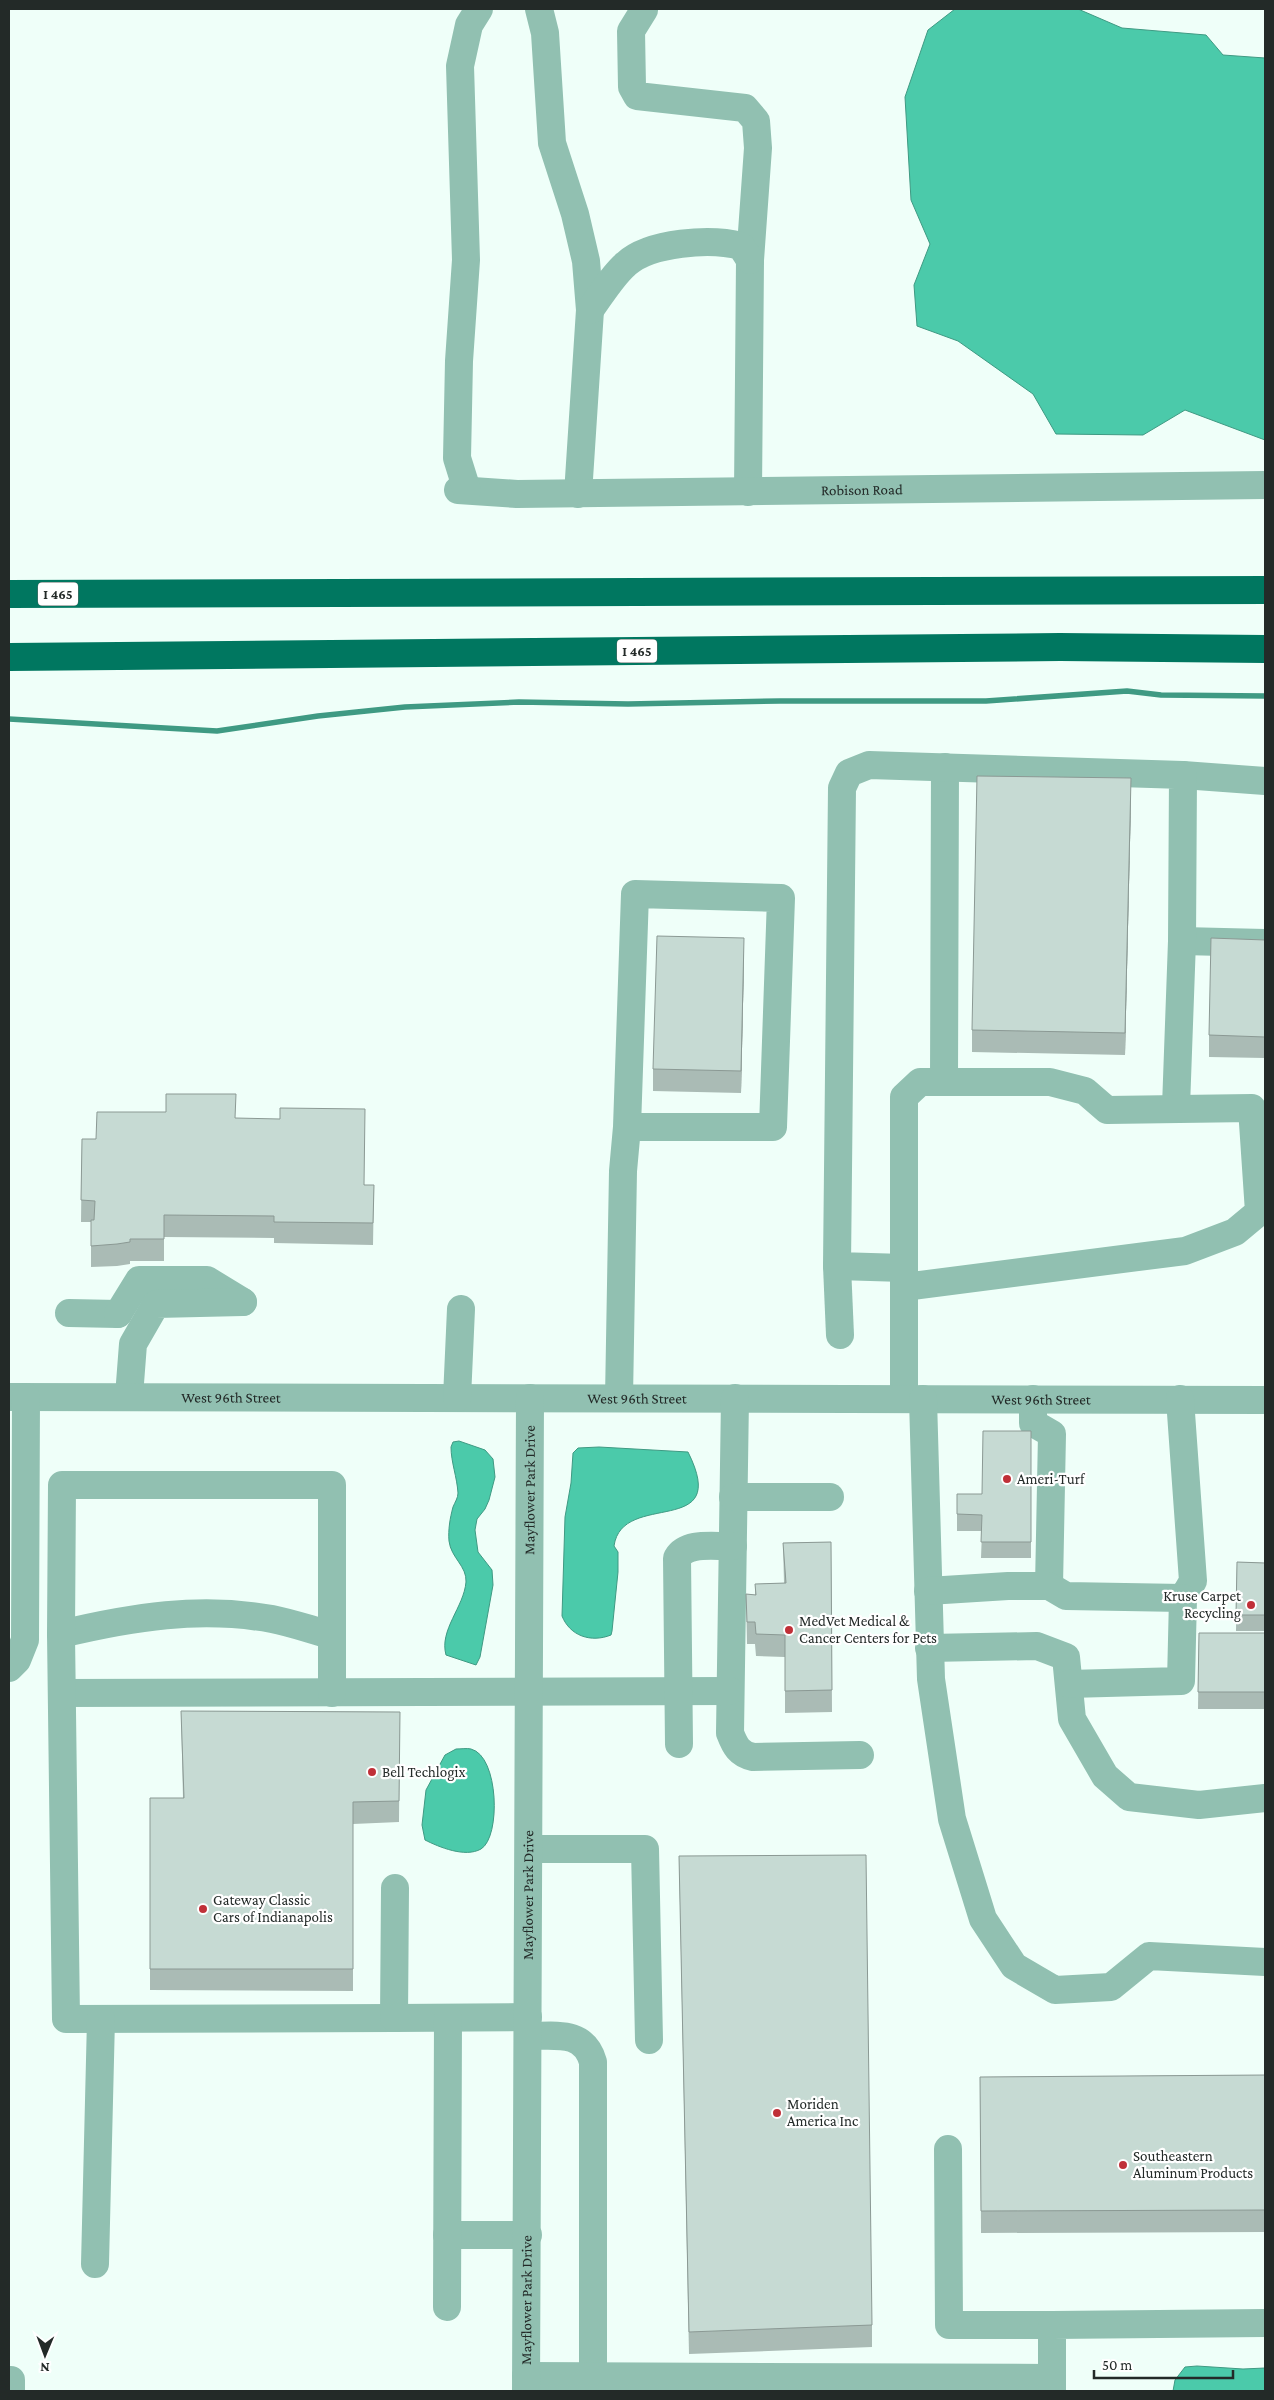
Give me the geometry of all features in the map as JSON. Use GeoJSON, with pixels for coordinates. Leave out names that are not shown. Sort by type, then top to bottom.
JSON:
{"type":"FeatureCollection","features":[{"type":"Feature","properties":{"kind":"highway"},"geometry":{"type":"LineString","coordinates":[[9,587],[108,593]]}},
{"type":"Feature","properties":{"kind":"highway","name":"I 465"},"geometry":{"type":"LineString","coordinates":[[9,594],[1265,590]]}},
{"type":"Feature","properties":{"kind":"highway","name":"I 465"},"geometry":{"type":"LineString","coordinates":[[9,657],[1040,647],[1265,649]]}},
{"type":"Feature","properties":{"kind":"street","name":"Robison Road"},"geometry":{"type":"LineString","coordinates":[[478,9],[469,25],[460,66],[466,260],[458,361],[457,458],[462,490],[517,494],[578,494],[1265,485]]}},
{"type":"Feature","properties":{"kind":"street"},"geometry":{"type":"LineString","coordinates":[[539,9],[545,33],[552,143],[575,214],[586,261],[590,310],[578,494]]}},
{"type":"Feature","properties":{"kind":"street"},"geometry":{"type":"LineString","coordinates":[[644,10],[632,31],[632,87],[637,96],[745,108],[756,121],[758,148],[750,260],[748,492]]}},
{"type":"Feature","properties":{"kind":"street"},"geometry":{"type":"LineString","coordinates":[[590,310],[626,263],[650,250],[700,242],[728,243],[741,246],[750,260]]}},
{"type":"Feature","properties":{"kind":"street"},"geometry":{"type":"LineString","coordinates":[[840,1335],[836,1266],[842,788],[849,773],[869,765],[1183,775],[1265,781]]}},
{"type":"Feature","properties":{"kind":"street"},"geometry":{"type":"LineString","coordinates":[[944,768],[944,1082]]}},
{"type":"Feature","properties":{"kind":"street"},"geometry":{"type":"LineString","coordinates":[[1176,1107],[1182,941],[1183,775]]}},
{"type":"Feature","properties":{"kind":"street"},"geometry":{"type":"LineString","coordinates":[[619,1398],[623,1171],[627,1127],[635,894],[781,898],[773,1127],[627,1127]]}},
{"type":"Feature","properties":{"kind":"street"},"geometry":{"type":"LineString","coordinates":[[1182,941],[1265,943]]}},
{"type":"Feature","properties":{"kind":"street"},"geometry":{"type":"LineString","coordinates":[[836,1266],[904,1277],[1185,1251],[1235,1232],[1259,1212],[1259,1106],[1107,1110],[1085,1091],[1050,1082],[920,1082],[904,1097],[904,1277],[928,1591],[930,1679],[952,1819],[984,1919],[1014,1966],[1054,1990],[1111,1987],[1149,1956],[1265,1962]]}},
{"type":"Feature","properties":{"kind":"street"},"geometry":{"type":"LineString","coordinates":[[118,1314],[139,1280],[207,1280],[243,1302],[156,1304],[132,1344],[128,1396]]}},
{"type":"Feature","properties":{"kind":"street"},"geometry":{"type":"LineString","coordinates":[[457,1398],[460,1309]]}},
{"type":"Feature","properties":{"kind":"street"},"geometry":{"type":"LineString","coordinates":[[69,1313],[118,1314]]}},
{"type":"Feature","properties":{"kind":"street"},"geometry":{"type":"LineString","coordinates":[[118,1314],[132,1344]]}},
{"type":"Feature","properties":{"kind":"street"},"geometry":{"type":"LineString","coordinates":[[9,1668],[16,1660],[25,1640],[18,1397]]}},
{"type":"Feature","properties":{"kind":"street","name":"West 96th Street"},"geometry":{"type":"LineString","coordinates":[[18,1397],[1265,1400]]}},
{"type":"Feature","properties":{"kind":"street","name":"Mayflower Park Drive"},"geometry":{"type":"LineString","coordinates":[[526,2384],[530,1398]]}},
{"type":"Feature","properties":{"kind":"street"},"geometry":{"type":"LineString","coordinates":[[735,1398],[730,1733],[735,1747],[744,1755],[753,1757],[860,1755]]}},
{"type":"Feature","properties":{"kind":"street"},"geometry":{"type":"LineString","coordinates":[[1033,1399],[1033,1423],[1052,1434],[1049,1586]]}},
{"type":"Feature","properties":{"kind":"street"},"geometry":{"type":"LineString","coordinates":[[1069,1684],[1181,1680],[1182,1598],[1194,1581],[1180,1399]]}},
{"type":"Feature","properties":{"kind":"street"},"geometry":{"type":"LineString","coordinates":[[332,1693],[332,1485],[62,1485],[61,1634],[66,2019],[448,2018],[528,2026],[576,2039],[586,2046],[593,2062],[593,2376]]}},
{"type":"Feature","properties":{"kind":"street"},"geometry":{"type":"LineString","coordinates":[[733,1497],[830,1497]]}},
{"type":"Feature","properties":{"kind":"street"},"geometry":{"type":"LineString","coordinates":[[679,1744],[677,1558],[681,1551],[688,1548],[733,1546]]}},
{"type":"Feature","properties":{"kind":"street"},"geometry":{"type":"LineString","coordinates":[[928,1591],[1008,1586],[1049,1586],[1066,1596],[1182,1598]]}},
{"type":"Feature","properties":{"kind":"street"},"geometry":{"type":"LineString","coordinates":[[61,1634],[116,1620],[167,1613],[219,1612],[273,1619],[331,1635]]}},
{"type":"Feature","properties":{"kind":"street"},"geometry":{"type":"LineString","coordinates":[[929,1648],[1037,1646],[1066,1657],[1072,1719],[1105,1776],[1130,1797],[1199,1805],[1265,1798]]}},
{"type":"Feature","properties":{"kind":"street"},"geometry":{"type":"LineString","coordinates":[[62,1693],[529,1693],[730,1690]]}},
{"type":"Feature","properties":{"kind":"street"},"geometry":{"type":"LineString","coordinates":[[529,1849],[645,1848],[649,2040]]}},
{"type":"Feature","properties":{"kind":"street"},"geometry":{"type":"LineString","coordinates":[[394,2018],[395,1888]]}},
{"type":"Feature","properties":{"kind":"street"},"geometry":{"type":"LineString","coordinates":[[447,2307],[448,2018]]}},
{"type":"Feature","properties":{"kind":"street"},"geometry":{"type":"LineString","coordinates":[[95,2264],[101,2020]]}},
{"type":"Feature","properties":{"kind":"street"},"geometry":{"type":"LineString","coordinates":[[948,2149],[949,2325],[1265,2323]]}},
{"type":"Feature","properties":{"kind":"street"},"geometry":{"type":"LineString","coordinates":[[447,2235],[528,2235]]}},
{"type":"Feature","properties":{"kind":"street"},"geometry":{"type":"LineString","coordinates":[[526,2384],[593,2376],[1052,2384],[1052,2325]]}},
{"type":"Feature","properties":{"kind":"street"},"geometry":{"type":"LineString","coordinates":[[9,2380],[11,2380],[11,2391]]}},
{"type":"Feature","properties":{"kind":"shaded area"},"geometry":{"type":"Polygon","coordinates":[[[955,9],[1078,9],[1122,28],[1206,35],[1223,55],[1265,58],[1265,440],[1185,410],[1143,435],[1056,434],[1033,394],[958,341],[917,326],[914,285],[930,244],[911,200],[905,97],[928,30],[955,9]]]}},
{"type":"Feature","properties":{"kind":"shaded area"},"geometry":{"type":"Polygon","coordinates":[[[459,1441],[485,1450],[493,1459],[495,1477],[489,1500],[477,1519],[475,1530],[478,1552],[492,1570],[493,1585],[480,1657],[476,1665],[446,1655],[445,1646],[446,1637],[466,1582],[464,1571],[450,1547],[449,1541],[451,1515],[458,1497],[451,1447],[453,1442],[459,1441]]]}},
{"type":"Feature","properties":{"kind":"shaded area"},"geometry":{"type":"Polygon","coordinates":[[[599,1447],[688,1452],[698,1479],[696,1496],[686,1505],[671,1511],[635,1520],[621,1529],[614,1546],[618,1552],[618,1572],[611,1635],[589,1638],[570,1629],[562,1616],[565,1517],[571,1483],[573,1453],[578,1448],[599,1447]]]}},
{"type":"Feature","properties":{"kind":"shaded area"},"geometry":{"type":"Polygon","coordinates":[[[456,1749],[471,1749],[480,1755],[487,1766],[492,1781],[494,1814],[492,1829],[487,1842],[481,1849],[475,1851],[460,1852],[437,1846],[425,1840],[422,1825],[426,1790],[445,1755],[456,1749]]]}},
{"type":"Feature","properties":{"kind":"shaded area"},"geometry":{"type":"Polygon","coordinates":[[[1185,2367],[1243,2369],[1265,2368],[1265,2391],[1173,2391],[1175,2380],[1185,2367]]]}},
{"type":"Feature","properties":{"kind":"building"},"geometry":{"type":"Polygon","coordinates":[[[977,776],[1131,778],[1125,1033],[972,1030],[977,776]]]}},
{"type":"Feature","properties":{"kind":"building"},"geometry":{"type":"Polygon","coordinates":[[[657,936],[744,938],[741,1071],[653,1069],[657,936]]]}},
{"type":"Feature","properties":{"kind":"building"},"geometry":{"type":"Polygon","coordinates":[[[1211,938],[1265,940],[1265,1037],[1209,1035],[1211,938]]]}},
{"type":"Feature","properties":{"kind":"building"},"geometry":{"type":"Polygon","coordinates":[[[166,1094],[236,1094],[235,1118],[280,1119],[280,1108],[365,1109],[364,1185],[374,1185],[373,1223],[274,1222],[274,1216],[164,1215],[164,1239],[130,1239],[130,1242],[91,1246],[91,1220],[94,1220],[95,1201],[81,1200],[82,1139],[96,1139],[97,1112],[166,1112],[166,1094]]]}},
{"type":"Feature","properties":{"kind":"building","name":"Ameri-Turf"},"geometry":{"type":"Polygon","coordinates":[[[983,1431],[1031,1431],[1031,1542],[981,1542],[982,1515],[957,1514],[957,1494],[982,1494],[983,1431]]]}},
{"type":"Feature","properties":{"kind":"building","name":"MedVet Medical & Cancer Centers for Pets"},"geometry":{"type":"Polygon","coordinates":[[[831,1542],[832,1690],[785,1691],[785,1635],[756,1634],[755,1622],[747,1622],[746,1594],[756,1595],[755,1584],[786,1583],[783,1543],[831,1542]]]}},
{"type":"Feature","properties":{"kind":"building","name":"Kruse Carpet Recycling"},"geometry":{"type":"Polygon","coordinates":[[[1237,1562],[1265,1563],[1265,1615],[1236,1615],[1237,1562]]]}},
{"type":"Feature","properties":{"kind":"building"},"geometry":{"type":"Polygon","coordinates":[[[1199,1633],[1265,1633],[1265,1692],[1198,1692],[1199,1633]]]}},
{"type":"Feature","properties":{"kind":"building"},"geometry":{"type":"Polygon","coordinates":[[[181,1711],[400,1712],[399,1801],[353,1802],[353,1969],[150,1969],[150,1798],[184,1798],[181,1711]]]}},
{"type":"Feature","properties":{"kind":"building","name":"Moriden America Inc"},"geometry":{"type":"Polygon","coordinates":[[[866,1855],[872,2325],[689,2332],[679,1856],[866,1855]]]}},
{"type":"Feature","properties":{"kind":"building","name":"Southeastern Aluminum Products"},"geometry":{"type":"Polygon","coordinates":[[[1265,2075],[1265,2210],[981,2211],[980,2077],[1265,2075]]]}},
{"type":"Feature","properties":{"kind":"waterway"},"geometry":{"type":"LineString","coordinates":[[9,719],[217,731],[318,716],[405,707],[519,702],[628,704],[780,701],[986,701],[1127,691],[1161,695],[1265,696]]}},
{"type":"Feature","properties":{"kind":"place","name":"Ameri-Turf"},"geometry":{"type":"Point","coordinates":[1007,1479]}},
{"type":"Feature","properties":{"kind":"place","name":"Kruse Carpet Recycling"},"geometry":{"type":"Point","coordinates":[1251,1605]}},
{"type":"Feature","properties":{"kind":"place","name":"MedVet Medical & Cancer Centers for Pets"},"geometry":{"type":"Point","coordinates":[789,1630]}},
{"type":"Feature","properties":{"kind":"place","name":"Bell Techlogix"},"geometry":{"type":"Point","coordinates":[372,1772]}},
{"type":"Feature","properties":{"kind":"place","name":"Gateway Classic Cars of Indianapolis"},"geometry":{"type":"Point","coordinates":[203,1909]}},
{"type":"Feature","properties":{"kind":"place","name":"Moriden America Inc"},"geometry":{"type":"Point","coordinates":[777,2113]}},
{"type":"Feature","properties":{"kind":"place","name":"Southeastern Aluminum Products"},"geometry":{"type":"Point","coordinates":[1123,2165]}}]}
